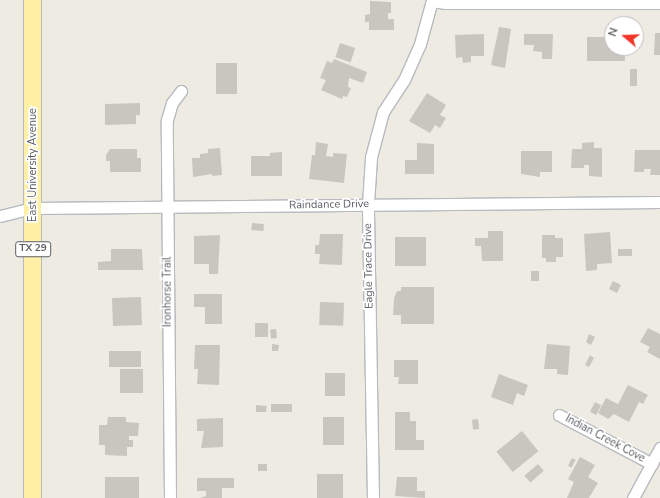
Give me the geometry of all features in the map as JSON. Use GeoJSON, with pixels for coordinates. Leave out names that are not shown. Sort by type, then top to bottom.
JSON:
{"type":"FeatureCollection","features":[{"type":"Feature","properties":{"kind":"main road","name":"East University Avenue"},"geometry":{"type":"LineString","coordinates":[[32,0],[32,498]]}},
{"type":"Feature","properties":{"kind":"street"},"geometry":{"type":"LineString","coordinates":[[432,0],[446,3],[660,3]]}},
{"type":"Feature","properties":{"kind":"street","name":"Eagle Trace Drive"},"geometry":{"type":"LineString","coordinates":[[373,498],[368,204],[370,157],[383,112],[404,80],[420,44],[432,0]]}},
{"type":"Feature","properties":{"kind":"street","name":"Ironhorse Trail"},"geometry":{"type":"LineString","coordinates":[[170,498],[167,120],[172,103],[181,91]]}},
{"type":"Feature","properties":{"kind":"street","name":"Raindance Drive"},"geometry":{"type":"LineString","coordinates":[[0,216],[33,208],[660,202]]}},
{"type":"Feature","properties":{"kind":"street","name":"Indian Creek Cove"},"geometry":{"type":"LineString","coordinates":[[559,415],[652,464]]}},
{"type":"Feature","properties":{"kind":"street"},"geometry":{"type":"LineString","coordinates":[[633,498],[660,448]]}},
{"type":"Feature","properties":{"kind":"building"},"geometry":{"type":"Polygon","coordinates":[[[370,1],[391,2],[391,13],[388,13],[388,19],[394,19],[394,30],[369,30],[369,22],[365,22],[365,15],[370,14],[370,1]]]}},
{"type":"Feature","properties":{"kind":"building"},"geometry":{"type":"Polygon","coordinates":[[[499,27],[511,29],[505,68],[491,65],[499,27]]]}},
{"type":"Feature","properties":{"kind":"building"},"geometry":{"type":"Polygon","coordinates":[[[655,33],[660,33],[660,55],[654,55],[655,33]]]}},
{"type":"Feature","properties":{"kind":"building"},"geometry":{"type":"Polygon","coordinates":[[[484,34],[484,56],[471,56],[471,62],[463,63],[462,57],[456,58],[455,35],[484,34]]]}},
{"type":"Feature","properties":{"kind":"building"},"geometry":{"type":"Polygon","coordinates":[[[524,34],[553,34],[552,59],[542,59],[542,52],[533,51],[534,45],[524,45],[524,34]]]}},
{"type":"Feature","properties":{"kind":"building"},"geometry":{"type":"Polygon","coordinates":[[[587,37],[604,37],[604,56],[625,56],[625,61],[587,61],[587,37]]]}},
{"type":"Feature","properties":{"kind":"building"},"geometry":{"type":"Polygon","coordinates":[[[340,43],[355,48],[351,62],[335,57],[340,43]]]}},
{"type":"Feature","properties":{"kind":"building"},"geometry":{"type":"Polygon","coordinates":[[[334,59],[367,72],[363,83],[349,78],[348,87],[351,88],[347,97],[343,96],[342,99],[321,90],[326,80],[320,78],[327,61],[332,63],[334,59]]]}},
{"type":"Feature","properties":{"kind":"building"},"geometry":{"type":"Polygon","coordinates":[[[216,63],[237,63],[237,94],[216,94],[216,63]]]}},
{"type":"Feature","properties":{"kind":"building"},"geometry":{"type":"Polygon","coordinates":[[[630,69],[637,69],[637,86],[630,86],[630,69]]]}},
{"type":"Feature","properties":{"kind":"building"},"geometry":{"type":"Polygon","coordinates":[[[427,93],[446,105],[440,115],[446,118],[440,128],[435,125],[430,133],[409,121],[427,93]]]}},
{"type":"Feature","properties":{"kind":"building"},"geometry":{"type":"Polygon","coordinates":[[[140,103],[140,115],[136,115],[136,124],[105,125],[105,104],[140,103]]]}},
{"type":"Feature","properties":{"kind":"building"},"geometry":{"type":"Polygon","coordinates":[[[316,142],[328,144],[326,156],[333,157],[333,153],[347,154],[344,183],[309,179],[312,155],[315,155],[316,142]]]}},
{"type":"Feature","properties":{"kind":"building"},"geometry":{"type":"Polygon","coordinates":[[[594,142],[594,148],[602,148],[602,177],[589,176],[589,165],[584,165],[584,168],[571,168],[572,149],[582,149],[582,143],[594,142]]]}},
{"type":"Feature","properties":{"kind":"building"},"geometry":{"type":"Polygon","coordinates":[[[417,143],[434,144],[434,174],[405,174],[405,160],[417,160],[417,143]]]}},
{"type":"Feature","properties":{"kind":"building"},"geometry":{"type":"Polygon","coordinates":[[[220,148],[222,175],[212,176],[212,174],[193,177],[192,158],[200,158],[200,154],[208,153],[208,149],[220,148]]]}},
{"type":"Feature","properties":{"kind":"building"},"geometry":{"type":"Polygon","coordinates":[[[110,149],[137,149],[137,158],[141,158],[141,172],[110,172],[110,161],[106,161],[106,155],[110,149]]]}},
{"type":"Feature","properties":{"kind":"building"},"geometry":{"type":"Polygon","coordinates":[[[635,150],[660,150],[660,175],[650,175],[651,169],[644,169],[644,172],[634,172],[635,150]]]}},
{"type":"Feature","properties":{"kind":"building"},"geometry":{"type":"Polygon","coordinates":[[[521,151],[552,151],[552,172],[540,172],[540,177],[521,174],[521,151]]]}},
{"type":"Feature","properties":{"kind":"building"},"geometry":{"type":"Polygon","coordinates":[[[282,152],[282,176],[251,176],[251,156],[270,156],[270,153],[282,152]]]}},
{"type":"Feature","properties":{"kind":"building"},"geometry":{"type":"Polygon","coordinates":[[[252,223],[264,224],[263,231],[251,230],[252,223]]]}},
{"type":"Feature","properties":{"kind":"building"},"geometry":{"type":"Polygon","coordinates":[[[488,231],[503,231],[503,261],[482,261],[481,246],[475,246],[475,238],[488,238],[488,231]]]}},
{"type":"Feature","properties":{"kind":"building"},"geometry":{"type":"Polygon","coordinates":[[[610,232],[612,263],[597,264],[597,270],[586,271],[584,234],[610,232]]]}},
{"type":"Feature","properties":{"kind":"building"},"geometry":{"type":"Polygon","coordinates":[[[320,234],[343,234],[342,265],[319,264],[320,254],[315,254],[315,245],[319,245],[320,234]]]}},
{"type":"Feature","properties":{"kind":"building"},"geometry":{"type":"Polygon","coordinates":[[[220,235],[218,274],[209,274],[209,264],[194,264],[194,236],[220,235]]]}},
{"type":"Feature","properties":{"kind":"building"},"geometry":{"type":"Polygon","coordinates":[[[542,235],[555,235],[555,238],[563,238],[563,257],[556,257],[556,262],[546,262],[546,258],[542,258],[542,235]]]}},
{"type":"Feature","properties":{"kind":"building"},"geometry":{"type":"Polygon","coordinates":[[[395,237],[426,237],[426,266],[395,266],[395,237]]]}},
{"type":"Feature","properties":{"kind":"building"},"geometry":{"type":"Polygon","coordinates":[[[111,249],[142,249],[143,270],[98,270],[98,262],[111,261],[111,249]]]}},
{"type":"Feature","properties":{"kind":"building"},"geometry":{"type":"Polygon","coordinates":[[[618,249],[632,249],[632,256],[618,256],[618,249]]]}},
{"type":"Feature","properties":{"kind":"building"},"geometry":{"type":"Polygon","coordinates":[[[531,271],[539,271],[539,281],[531,281],[531,271]]]}},
{"type":"Feature","properties":{"kind":"building"},"geometry":{"type":"Polygon","coordinates":[[[613,281],[621,285],[617,293],[609,289],[613,281]]]}},
{"type":"Feature","properties":{"kind":"building"},"geometry":{"type":"Polygon","coordinates":[[[401,287],[434,287],[434,324],[401,324],[401,315],[393,315],[394,298],[397,291],[401,291],[401,287]]]}},
{"type":"Feature","properties":{"kind":"building"},"geometry":{"type":"Polygon","coordinates":[[[194,294],[222,294],[222,324],[205,324],[205,307],[194,307],[194,294]]]}},
{"type":"Feature","properties":{"kind":"building"},"geometry":{"type":"Polygon","coordinates":[[[141,297],[142,325],[113,326],[112,298],[141,297]]]}},
{"type":"Feature","properties":{"kind":"building"},"geometry":{"type":"Polygon","coordinates":[[[320,302],[344,303],[343,326],[319,325],[320,302]]]}},
{"type":"Feature","properties":{"kind":"building"},"geometry":{"type":"Polygon","coordinates":[[[255,323],[268,323],[268,337],[255,337],[255,323]]]}},
{"type":"Feature","properties":{"kind":"building"},"geometry":{"type":"Polygon","coordinates":[[[648,328],[660,334],[660,359],[647,352],[650,347],[640,342],[648,328]]]}},
{"type":"Feature","properties":{"kind":"building"},"geometry":{"type":"Polygon","coordinates":[[[276,329],[277,338],[271,339],[270,330],[276,329]]]}},
{"type":"Feature","properties":{"kind":"building"},"geometry":{"type":"Polygon","coordinates":[[[589,334],[595,337],[591,345],[586,342],[589,334]]]}},
{"type":"Feature","properties":{"kind":"building"},"geometry":{"type":"Polygon","coordinates":[[[272,344],[279,345],[278,351],[272,351],[272,344]]]}},
{"type":"Feature","properties":{"kind":"building"},"geometry":{"type":"Polygon","coordinates":[[[547,344],[570,346],[568,375],[557,374],[557,369],[544,369],[547,344]]]}},
{"type":"Feature","properties":{"kind":"building"},"geometry":{"type":"Polygon","coordinates":[[[195,345],[220,345],[219,385],[197,384],[198,369],[194,369],[195,345]]]}},
{"type":"Feature","properties":{"kind":"building"},"geometry":{"type":"Polygon","coordinates":[[[109,351],[141,351],[141,367],[109,367],[109,351]]]}},
{"type":"Feature","properties":{"kind":"building"},"geometry":{"type":"Polygon","coordinates":[[[590,355],[594,358],[589,367],[585,365],[590,355]]]}},
{"type":"Feature","properties":{"kind":"building"},"geometry":{"type":"Polygon","coordinates":[[[394,360],[418,360],[418,384],[398,384],[399,377],[394,377],[394,360]]]}},
{"type":"Feature","properties":{"kind":"building"},"geometry":{"type":"Polygon","coordinates":[[[120,369],[143,369],[143,393],[120,393],[120,369]]]}},
{"type":"Feature","properties":{"kind":"building"},"geometry":{"type":"Polygon","coordinates":[[[325,373],[345,373],[345,396],[325,396],[325,373]]]}},
{"type":"Feature","properties":{"kind":"building"},"geometry":{"type":"Polygon","coordinates":[[[499,374],[528,385],[524,396],[517,393],[513,405],[491,397],[499,374]]]}},
{"type":"Feature","properties":{"kind":"building"},"geometry":{"type":"Polygon","coordinates":[[[628,385],[648,395],[643,404],[639,402],[629,422],[614,414],[608,419],[598,413],[606,398],[618,404],[628,385]]]}},
{"type":"Feature","properties":{"kind":"building"},"geometry":{"type":"Polygon","coordinates":[[[595,402],[601,405],[596,415],[590,412],[595,402]]]}},
{"type":"Feature","properties":{"kind":"building"},"geometry":{"type":"Polygon","coordinates":[[[271,404],[292,404],[292,412],[271,412],[271,404]]]}},
{"type":"Feature","properties":{"kind":"building"},"geometry":{"type":"Polygon","coordinates":[[[256,405],[267,406],[266,412],[256,412],[256,405]]]}},
{"type":"Feature","properties":{"kind":"building"},"geometry":{"type":"Polygon","coordinates":[[[395,412],[410,412],[410,421],[416,421],[416,440],[424,440],[424,450],[395,450],[395,412]]]}},
{"type":"Feature","properties":{"kind":"building"},"geometry":{"type":"Polygon","coordinates":[[[108,417],[126,417],[126,422],[139,423],[138,436],[129,436],[129,440],[133,440],[133,447],[127,447],[127,456],[105,455],[105,445],[99,445],[99,425],[107,425],[108,417]]]}},
{"type":"Feature","properties":{"kind":"building"},"geometry":{"type":"Polygon","coordinates":[[[323,417],[344,417],[344,445],[323,445],[323,417]]]}},
{"type":"Feature","properties":{"kind":"building"},"geometry":{"type":"Polygon","coordinates":[[[223,418],[223,447],[201,448],[204,431],[197,431],[197,419],[223,418]]]}},
{"type":"Feature","properties":{"kind":"building"},"geometry":{"type":"Polygon","coordinates":[[[478,419],[479,429],[473,430],[472,420],[478,419]]]}},
{"type":"Feature","properties":{"kind":"building"},"geometry":{"type":"Polygon","coordinates":[[[522,431],[538,451],[513,472],[496,452],[522,431]]]}},
{"type":"Feature","properties":{"kind":"building"},"geometry":{"type":"Polygon","coordinates":[[[580,457],[595,465],[588,477],[598,483],[589,498],[567,498],[574,482],[568,479],[580,457]]]}},
{"type":"Feature","properties":{"kind":"building"},"geometry":{"type":"Polygon","coordinates":[[[572,458],[576,460],[571,468],[568,466],[572,458]]]}},
{"type":"Feature","properties":{"kind":"building"},"geometry":{"type":"Polygon","coordinates":[[[258,464],[267,464],[267,471],[258,471],[258,464]]]}},
{"type":"Feature","properties":{"kind":"building"},"geometry":{"type":"Polygon","coordinates":[[[538,464],[544,471],[530,483],[524,476],[538,464]]]}},
{"type":"Feature","properties":{"kind":"building"},"geometry":{"type":"Polygon","coordinates":[[[317,474],[343,474],[343,498],[317,498],[317,474]]]}},
{"type":"Feature","properties":{"kind":"building"},"geometry":{"type":"Polygon","coordinates":[[[105,477],[139,477],[139,498],[105,498],[105,477]]]}},
{"type":"Feature","properties":{"kind":"building"},"geometry":{"type":"Polygon","coordinates":[[[397,477],[417,477],[417,491],[425,491],[425,498],[395,496],[397,477]]]}},
{"type":"Feature","properties":{"kind":"building"},"geometry":{"type":"Polygon","coordinates":[[[197,478],[234,478],[234,488],[222,488],[222,498],[200,498],[206,496],[206,491],[197,491],[197,478]]]}}]}
